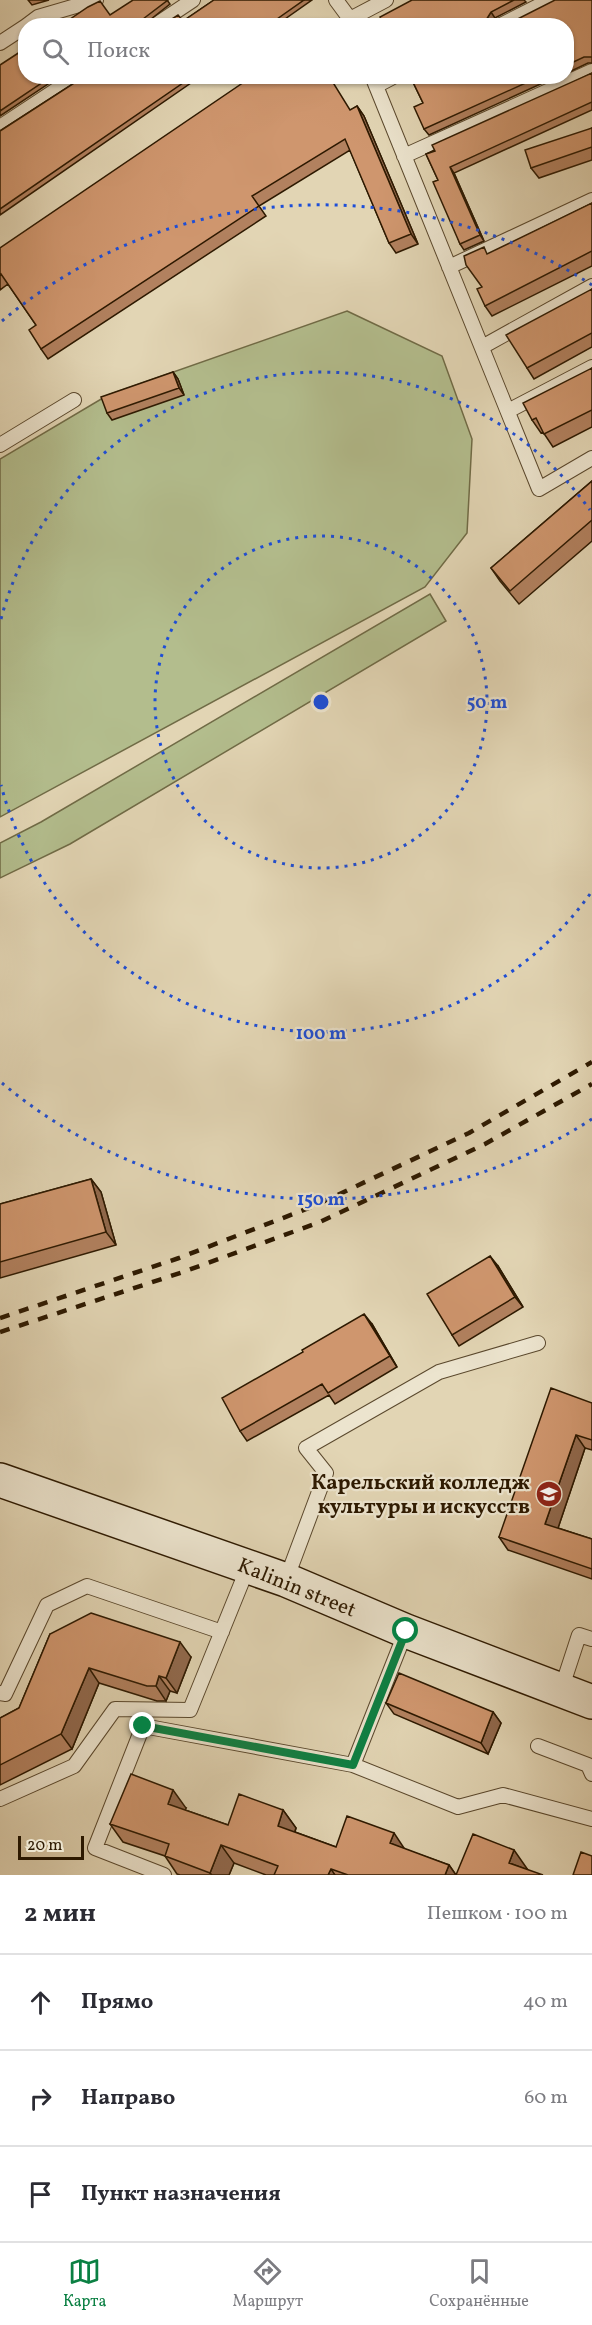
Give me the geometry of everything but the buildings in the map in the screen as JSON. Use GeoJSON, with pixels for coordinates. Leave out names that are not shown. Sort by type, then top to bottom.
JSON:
{"type":"FeatureCollection","features":[{"type":"Feature","properties":{"kind":"main road","name":"Kalinin street"},"geometry":{"type":"LineString","coordinates":[[0,1480],[286,1580],[406,1631],[592,1702]]}},
{"type":"Feature","properties":{"kind":"lane"},"geometry":{"type":"LineString","coordinates":[[37,18],[96,0]]}},
{"type":"Feature","properties":{"kind":"lane"},"geometry":{"type":"LineString","coordinates":[[166,18],[193,0]]}},
{"type":"Feature","properties":{"kind":"lane"},"geometry":{"type":"LineString","coordinates":[[336,0],[348,18]]}},
{"type":"Feature","properties":{"kind":"lane"},"geometry":{"type":"LineString","coordinates":[[357,18],[386,0]]}},
{"type":"Feature","properties":{"kind":"lane"},"geometry":{"type":"LineString","coordinates":[[515,18],[550,0]]}},
{"type":"Feature","properties":{"kind":"lane"},"geometry":{"type":"LineString","coordinates":[[0,43],[18,31]]}},
{"type":"Feature","properties":{"kind":"lane"},"geometry":{"type":"LineString","coordinates":[[574,79],[592,71]]}},
{"type":"Feature","properties":{"kind":"lane"},"geometry":{"type":"LineString","coordinates":[[0,127],[65,84]]}},
{"type":"Feature","properties":{"kind":"lane"},"geometry":{"type":"LineString","coordinates":[[375,84],[539,489],[592,458]]}},
{"type":"Feature","properties":{"kind":"lane"},"geometry":{"type":"LineString","coordinates":[[404,156],[563,84]]}},
{"type":"Feature","properties":{"kind":"lane"},"geometry":{"type":"LineString","coordinates":[[450,267],[592,200]]}},
{"type":"Feature","properties":{"kind":"lane"},"geometry":{"type":"LineString","coordinates":[[482,346],[592,286]]}},
{"type":"Feature","properties":{"kind":"lane"},"geometry":{"type":"LineString","coordinates":[[508,411],[592,367]]}},
{"type":"Feature","properties":{"kind":"lane"},"geometry":{"type":"LineString","coordinates":[[0,445],[74,400]]}},
{"type":"Feature","properties":{"kind":"lane"},"geometry":{"type":"LineString","coordinates":[[286,1580],[326,1473],[306,1448],[439,1372],[538,1343]]}},
{"type":"Feature","properties":{"kind":"lane"},"geometry":{"type":"LineString","coordinates":[[0,1799],[74,1766],[115,1709],[190,1710],[248,1567]]}},
{"type":"Feature","properties":{"kind":"lane"},"geometry":{"type":"LineString","coordinates":[[0,1693],[5,1694],[47,1605],[87,1586],[222,1632]]}},
{"type":"Feature","properties":{"kind":"lane"},"geometry":{"type":"LineString","coordinates":[[353,1765],[406,1631]]}},
{"type":"Feature","properties":{"kind":"lane"},"geometry":{"type":"LineString","coordinates":[[561,1690],[579,1635],[592,1639]]}},
{"type":"Feature","properties":{"kind":"lane"},"geometry":{"type":"LineString","coordinates":[[164,1875],[95,1848],[143,1726],[353,1765],[458,1807],[503,1795],[592,1819]]}},
{"type":"Feature","properties":{"kind":"lane"},"geometry":{"type":"LineString","coordinates":[[538,1746],[588,1765],[592,1774]]}},
{"type":"Feature","properties":{"kind":"green space"},"geometry":{"type":"Polygon","coordinates":[[[347,311],[442,356],[472,439],[467,533],[425,587],[0,817],[0,459],[108,395],[347,311]]]}},
{"type":"Feature","properties":{"kind":"green space"},"geometry":{"type":"Polygon","coordinates":[[[430,594],[446,621],[70,844],[0,878],[0,843],[41,822],[430,594]]]}},
{"type":"Feature","properties":{"kind":"railway"},"geometry":{"type":"LineString","coordinates":[[0,1318],[179,1258],[314,1206],[469,1133],[592,1062]]}},
{"type":"Feature","properties":{"kind":"railway"},"geometry":{"type":"LineString","coordinates":[[0,1332],[183,1272],[320,1222],[485,1144],[592,1084]]}},
{"type":"Feature","properties":{"kind":"place","name":"Карельский колледж культуры и искусств"},"geometry":{"type":"Point","coordinates":[549,1494]}},
{"type":"Feature","properties":{"kind":"route"},"geometry":{"type":"LineString","coordinates":[[143,1726],[353,1765],[406,1631]]}}]}
